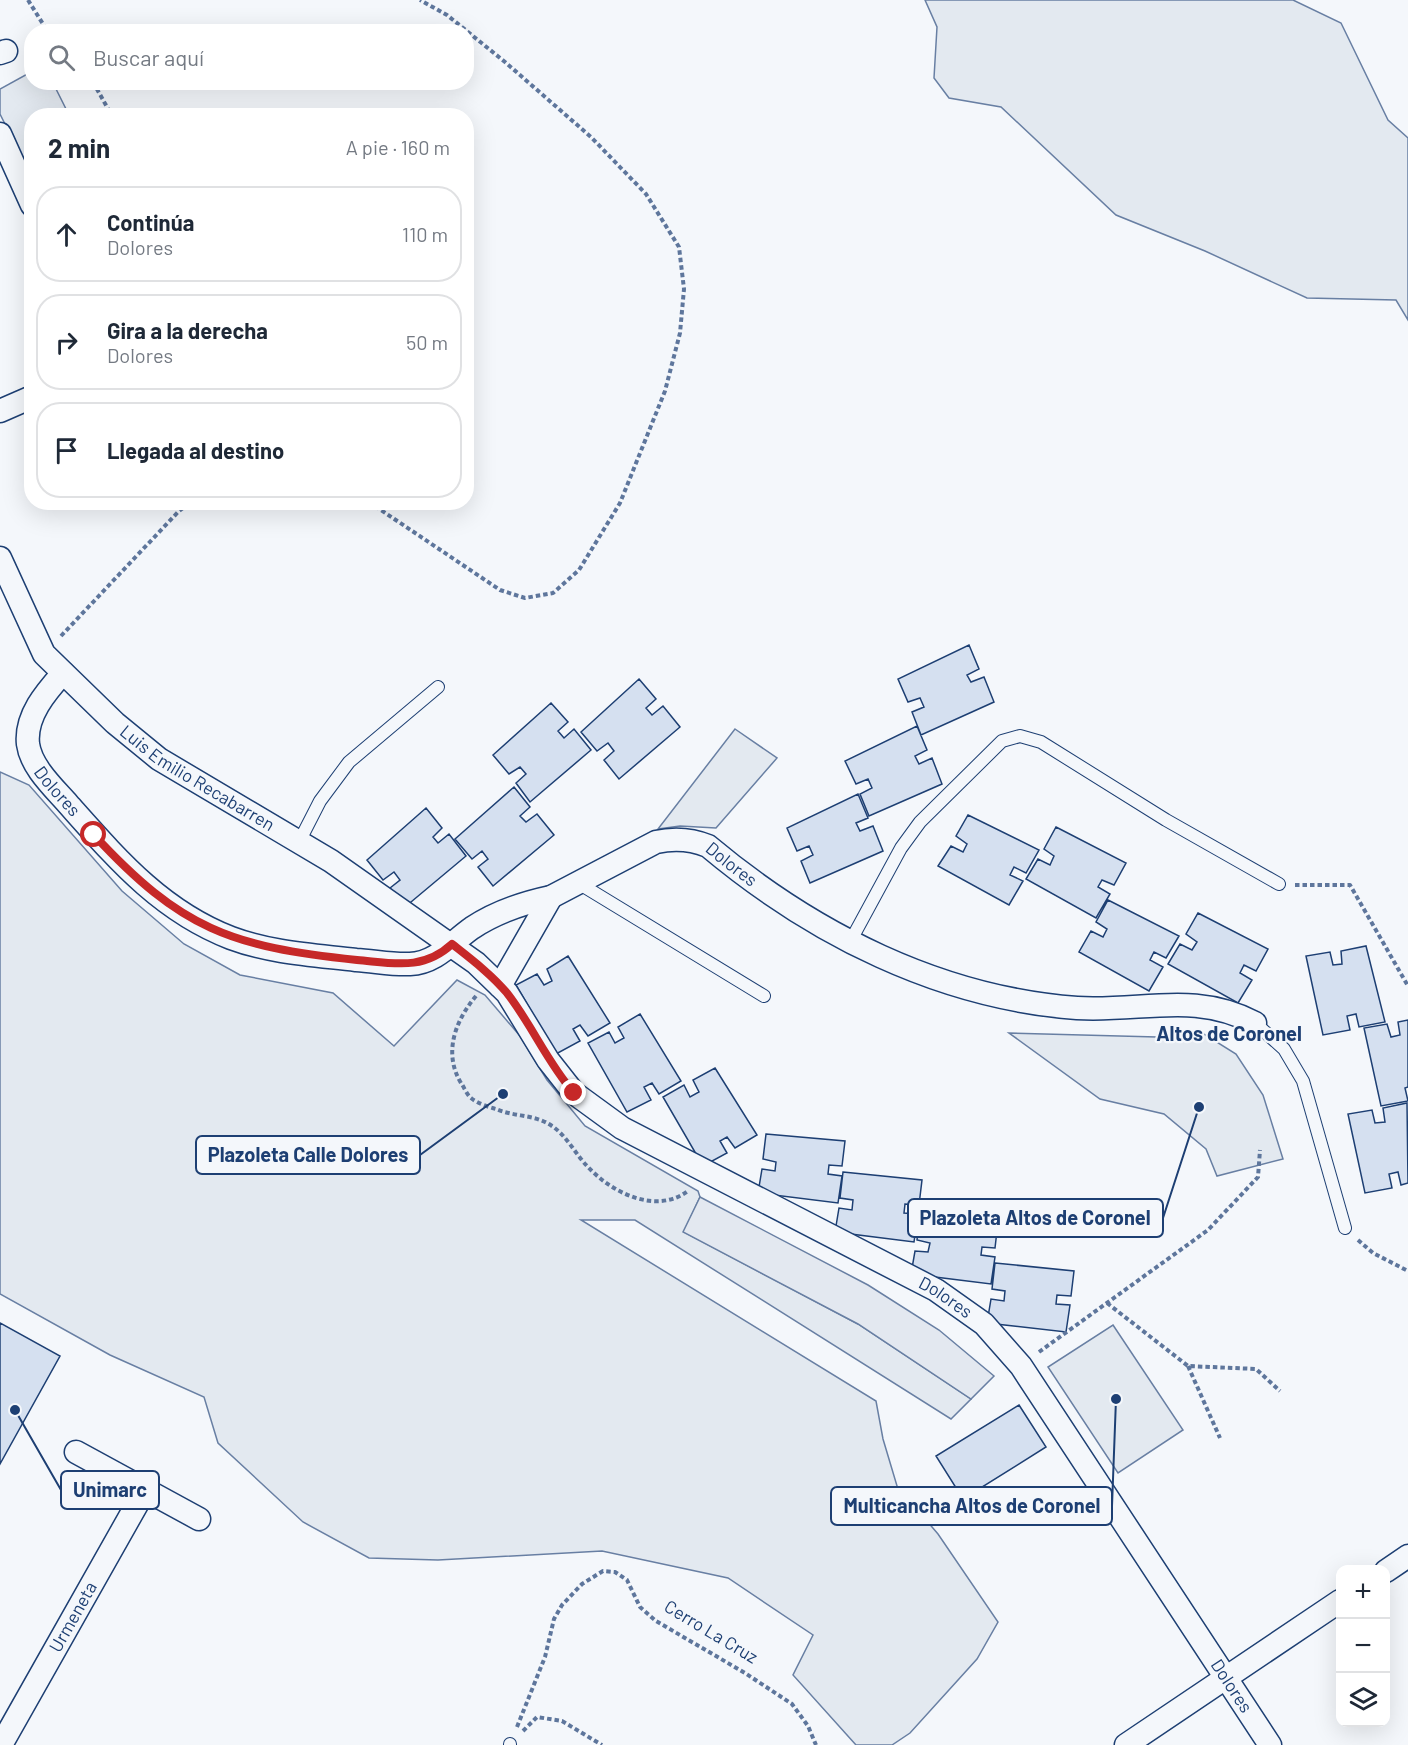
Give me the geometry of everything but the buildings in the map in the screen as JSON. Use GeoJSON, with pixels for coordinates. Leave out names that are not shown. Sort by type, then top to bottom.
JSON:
{"type":"FeatureCollection","features":[{"type":"Feature","properties":{"kind":"street"},"geometry":{"type":"LineString","coordinates":[[0,134],[24,187]]}},
{"type":"Feature","properties":{"kind":"street"},"geometry":{"type":"LineString","coordinates":[[0,411],[24,400]]}},
{"type":"Feature","properties":{"kind":"street","name":"Luis Emilio Recabarren"},"geometry":{"type":"LineString","coordinates":[[0,558],[44,654],[115,723],[159,759],[374,889],[452,944]]}},
{"type":"Feature","properties":{"kind":"street","name":"Dolores"},"geometry":{"type":"LineString","coordinates":[[63,673],[45,694],[32,717],[28,745],[36,764],[56,792],[121,865],[175,910],[232,938],[298,954],[412,964],[433,958],[495,915],[532,901],[551,897],[580,884],[656,842],[670,839],[696,841],[850,942],[921,974],[1010,999],[1079,1008],[1204,1005],[1236,1014],[1256,1023]]}},
{"type":"Feature","properties":{"kind":"street"},"geometry":{"type":"LineString","coordinates":[[496,982],[551,897]]}},
{"type":"Feature","properties":{"kind":"street","name":"Dolores"},"geometry":{"type":"LineString","coordinates":[[452,944],[496,982],[519,1012],[548,1060],[574,1093],[606,1118],[944,1295],[984,1324],[1021,1366],[1270,1745]]}},
{"type":"Feature","properties":{"kind":"street"},"geometry":{"type":"LineString","coordinates":[[76,1452],[199,1519]]}},
{"type":"Feature","properties":{"kind":"street","name":"Urmeneta"},"geometry":{"type":"LineString","coordinates":[[1,1745],[145,1490]]}},
{"type":"Feature","properties":{"kind":"street"},"geometry":{"type":"LineString","coordinates":[[1390,1568],[1408,1556]]}},
{"type":"Feature","properties":{"kind":"street"},"geometry":{"type":"LineString","coordinates":[[1126,1745],[1336,1604]]}},
{"type":"Feature","properties":{"kind":"lane"},"geometry":{"type":"LineString","coordinates":[[299,842],[328,788],[349,762],[438,687]]}},
{"type":"Feature","properties":{"kind":"lane"},"geometry":{"type":"LineString","coordinates":[[850,942],[901,848],[920,822],[1002,741],[1020,736],[1041,742],[1166,820],[1279,884]]}},
{"type":"Feature","properties":{"kind":"lane"},"geometry":{"type":"LineString","coordinates":[[580,884],[764,996]]}},
{"type":"Feature","properties":{"kind":"lane"},"geometry":{"type":"LineString","coordinates":[[1256,1023],[1284,1049],[1303,1081],[1345,1228]]}},
{"type":"Feature","properties":{"kind":"path"},"geometry":{"type":"LineString","coordinates":[[28,0],[43,24]]}},
{"type":"Feature","properties":{"kind":"path"},"geometry":{"type":"LineString","coordinates":[[420,0],[447,15],[458,24]]}},
{"type":"Feature","properties":{"kind":"path"},"geometry":{"type":"LineString","coordinates":[[381,510],[500,590],[525,598],[553,592],[579,570],[620,503],[665,391],[680,333],[684,290],[679,247],[646,194],[591,137],[474,38]]}},
{"type":"Feature","properties":{"kind":"path"},"geometry":{"type":"LineString","coordinates":[[97,90],[108,108]]}},
{"type":"Feature","properties":{"kind":"path"},"geometry":{"type":"LineString","coordinates":[[44,654],[180,510]]}},
{"type":"Feature","properties":{"kind":"path"},"geometry":{"type":"LineString","coordinates":[[1279,884],[1350,885],[1408,986]]}},
{"type":"Feature","properties":{"kind":"path"},"geometry":{"type":"LineString","coordinates":[[496,982],[463,1012],[450,1050],[455,1072],[470,1098],[498,1110],[531,1116],[553,1126],[596,1175],[611,1187],[638,1199],[655,1202],[680,1198],[710,1173]]}},
{"type":"Feature","properties":{"kind":"path"},"geometry":{"type":"LineString","coordinates":[[1021,1366],[1208,1230],[1258,1177],[1260,1150]]}},
{"type":"Feature","properties":{"kind":"path"},"geometry":{"type":"LineString","coordinates":[[1345,1228],[1372,1253],[1408,1270]]}},
{"type":"Feature","properties":{"kind":"path"},"geometry":{"type":"LineString","coordinates":[[1107,1303],[1188,1366],[1220,1438]]}},
{"type":"Feature","properties":{"kind":"path"},"geometry":{"type":"LineString","coordinates":[[1188,1366],[1256,1369],[1280,1391]]}},
{"type":"Feature","properties":{"kind":"path","name":"Cerro La Cruz"},"geometry":{"type":"LineString","coordinates":[[510,1745],[545,1657],[554,1619],[562,1605],[582,1584],[603,1571],[615,1572],[627,1580],[640,1607],[656,1622],[745,1673],[792,1704],[808,1726],[816,1745]]}},
{"type":"Feature","properties":{"kind":"path"},"geometry":{"type":"LineString","coordinates":[[510,1745],[537,1716],[562,1721],[602,1745]]}},
{"type":"Feature","properties":{"kind":"shaded area"},"geometry":{"type":"Polygon","coordinates":[[[925,0],[1293,0],[1341,23],[1388,120],[1408,138],[1408,320],[1396,300],[1307,298],[1205,251],[1116,215],[1001,107],[949,98],[934,78],[937,27],[925,0]]]}},
{"type":"Feature","properties":{"kind":"shaded area"},"geometry":{"type":"Polygon","coordinates":[[[24,76],[24,90],[56,90],[66,108],[24,108],[24,162],[0,114],[0,89],[24,76]]]}},
{"type":"Feature","properties":{"kind":"shaded area"},"geometry":{"type":"Polygon","coordinates":[[[735,729],[777,758],[716,828],[680,826],[658,829],[735,729]]]}},
{"type":"Feature","properties":{"kind":"shaded area"},"geometry":{"type":"Polygon","coordinates":[[[0,772],[29,785],[122,891],[184,944],[240,975],[333,993],[394,1046],[457,980],[485,995],[520,1036],[547,1080],[585,1126],[698,1191],[700,1197],[684,1232],[858,1324],[971,1399],[951,1419],[635,1220],[581,1220],[876,1401],[883,1439],[897,1486],[938,1534],[998,1622],[977,1659],[910,1733],[892,1745],[856,1745],[793,1675],[813,1635],[728,1578],[602,1551],[438,1560],[369,1558],[303,1522],[218,1443],[204,1397],[110,1355],[0,1294],[0,772]]]}},
{"type":"Feature","properties":{"kind":"shaded area"},"geometry":{"type":"Polygon","coordinates":[[[1009,1033],[1157,1037],[1204,1034],[1236,1054],[1263,1095],[1283,1159],[1217,1176],[1206,1149],[1164,1114],[1100,1099],[1009,1033]]]}},
{"type":"Feature","properties":{"kind":"shaded area"},"geometry":{"type":"Polygon","coordinates":[[[700,1197],[868,1285],[939,1330],[994,1376],[971,1399],[858,1324],[683,1232],[700,1197]]]}},
{"type":"Feature","properties":{"kind":"shaded area"},"geometry":{"type":"Polygon","coordinates":[[[1113,1325],[1183,1430],[1118,1473],[1048,1367],[1113,1325]]]}},
{"type":"Feature","properties":{"kind":"place","name":"Plazoleta Calle Dolores"},"geometry":{"type":"Point","coordinates":[503,1094]}},
{"type":"Feature","properties":{"kind":"place","name":"Plazoleta Altos de Coronel"},"geometry":{"type":"Point","coordinates":[1199,1107]}},
{"type":"Feature","properties":{"kind":"place","name":"Multicancha Altos de Coronel"},"geometry":{"type":"Point","coordinates":[1116,1399]}},
{"type":"Feature","properties":{"kind":"place","name":"Unimarc"},"geometry":{"type":"Point","coordinates":[15,1410]}},
{"type":"Feature","properties":{"kind":"district","name":"Altos de Coronel"},"geometry":{"type":"Point","coordinates":[1229,1034]}},
{"type":"Feature","properties":{"kind":"route"},"geometry":{"type":"LineString","coordinates":[[94,835],[138,881],[175,910],[203,926],[254,945],[298,954],[412,964],[433,958],[452,944],[492,977],[507,993],[548,1060],[574,1093]]}}]}
